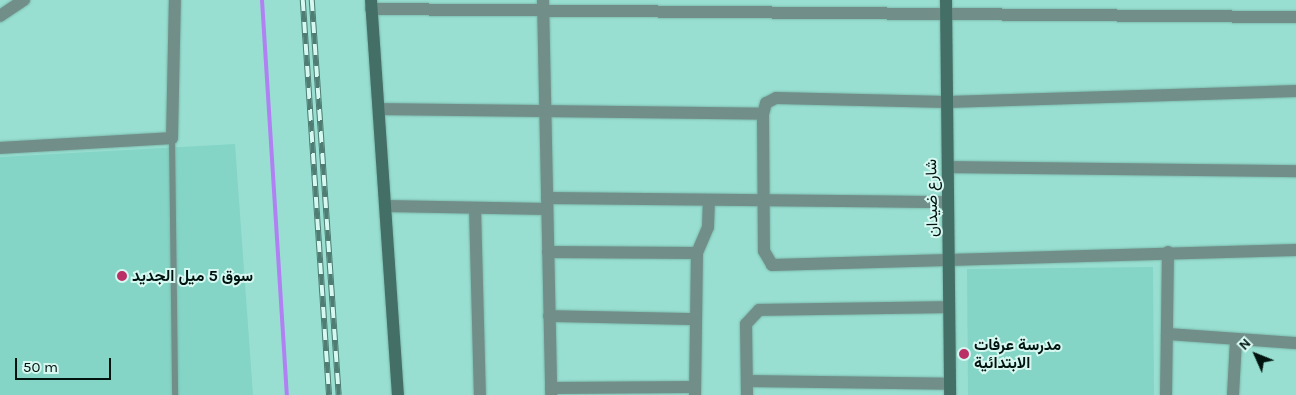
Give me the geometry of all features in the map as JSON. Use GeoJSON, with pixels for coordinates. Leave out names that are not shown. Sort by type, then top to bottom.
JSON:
{"type":"FeatureCollection","features":[{"type":"Feature","properties":{"kind":"street"},"geometry":{"type":"LineString","coordinates":[[0,16],[24,0]]}},
{"type":"Feature","properties":{"kind":"street"},"geometry":{"type":"LineString","coordinates":[[0,148],[172,138],[175,0]]}},
{"type":"Feature","properties":{"kind":"street","name":"شارع ضيدان"},"geometry":{"type":"LineString","coordinates":[[946,0],[950,390]]}},
{"type":"Feature","properties":{"kind":"street"},"geometry":{"type":"LineString","coordinates":[[398,395],[380,109],[371,4],[946,14],[1296,17]]}},
{"type":"Feature","properties":{"kind":"street"},"geometry":{"type":"LineString","coordinates":[[543,6],[551,392],[695,391],[694,319],[697,252],[708,227],[709,200]]}},
{"type":"Feature","properties":{"kind":"street"},"geometry":{"type":"LineString","coordinates":[[1296,91],[947,102],[776,98],[766,103],[763,114],[764,257],[772,265],[949,257],[1296,250]]}},
{"type":"Feature","properties":{"kind":"street"},"geometry":{"type":"LineString","coordinates":[[380,109],[763,114]]}},
{"type":"Feature","properties":{"kind":"street"},"geometry":{"type":"LineString","coordinates":[[948,167],[1296,171]]}},
{"type":"Feature","properties":{"kind":"street"},"geometry":{"type":"LineString","coordinates":[[385,206],[475,208],[547,204],[709,200],[948,202]]}},
{"type":"Feature","properties":{"kind":"street"},"geometry":{"type":"LineString","coordinates":[[475,208],[480,395]]}},
{"type":"Feature","properties":{"kind":"street"},"geometry":{"type":"LineString","coordinates":[[548,252],[697,252]]}},
{"type":"Feature","properties":{"kind":"street"},"geometry":{"type":"LineString","coordinates":[[1166,395],[1168,252]]}},
{"type":"Feature","properties":{"kind":"street"},"geometry":{"type":"LineString","coordinates":[[747,395],[746,324],[760,310],[949,306]]}},
{"type":"Feature","properties":{"kind":"street"},"geometry":{"type":"LineString","coordinates":[[549,316],[694,319]]}},
{"type":"Feature","properties":{"kind":"street"},"geometry":{"type":"LineString","coordinates":[[1166,334],[1296,343]]}},
{"type":"Feature","properties":{"kind":"street"},"geometry":{"type":"LineString","coordinates":[[1233,395],[1236,339]]}},
{"type":"Feature","properties":{"kind":"street"},"geometry":{"type":"LineString","coordinates":[[747,382],[950,390]]}},
{"type":"Feature","properties":{"kind":"lane"},"geometry":{"type":"LineString","coordinates":[[170,395],[175,395],[172,138]]}},
{"type":"Feature","properties":{"kind":"shaded area","name":"سوق 5 ميل الجديد"},"geometry":{"type":"Polygon","coordinates":[[[235,144],[253,395],[0,395],[0,157],[235,144]]]}},
{"type":"Feature","properties":{"kind":"shaded area"},"geometry":{"type":"Polygon","coordinates":[[[1153,267],[1154,395],[968,395],[967,269],[1153,267]]]}},
{"type":"Feature","properties":{"kind":"waterway"},"geometry":{"type":"LineString","coordinates":[[262,0],[287,395]]}},
{"type":"Feature","properties":{"kind":"railway"},"geometry":{"type":"LineString","coordinates":[[303,0],[329,395]]}},
{"type":"Feature","properties":{"kind":"railway"},"geometry":{"type":"LineString","coordinates":[[312,0],[339,395]]}},
{"type":"Feature","properties":{"kind":"place","name":"سوق 5 ميل الجديد"},"geometry":{"type":"Point","coordinates":[122,276]}},
{"type":"Feature","properties":{"kind":"place","name":"مدرسة عرفات الابتدائية"},"geometry":{"type":"Point","coordinates":[964,354]}}]}
